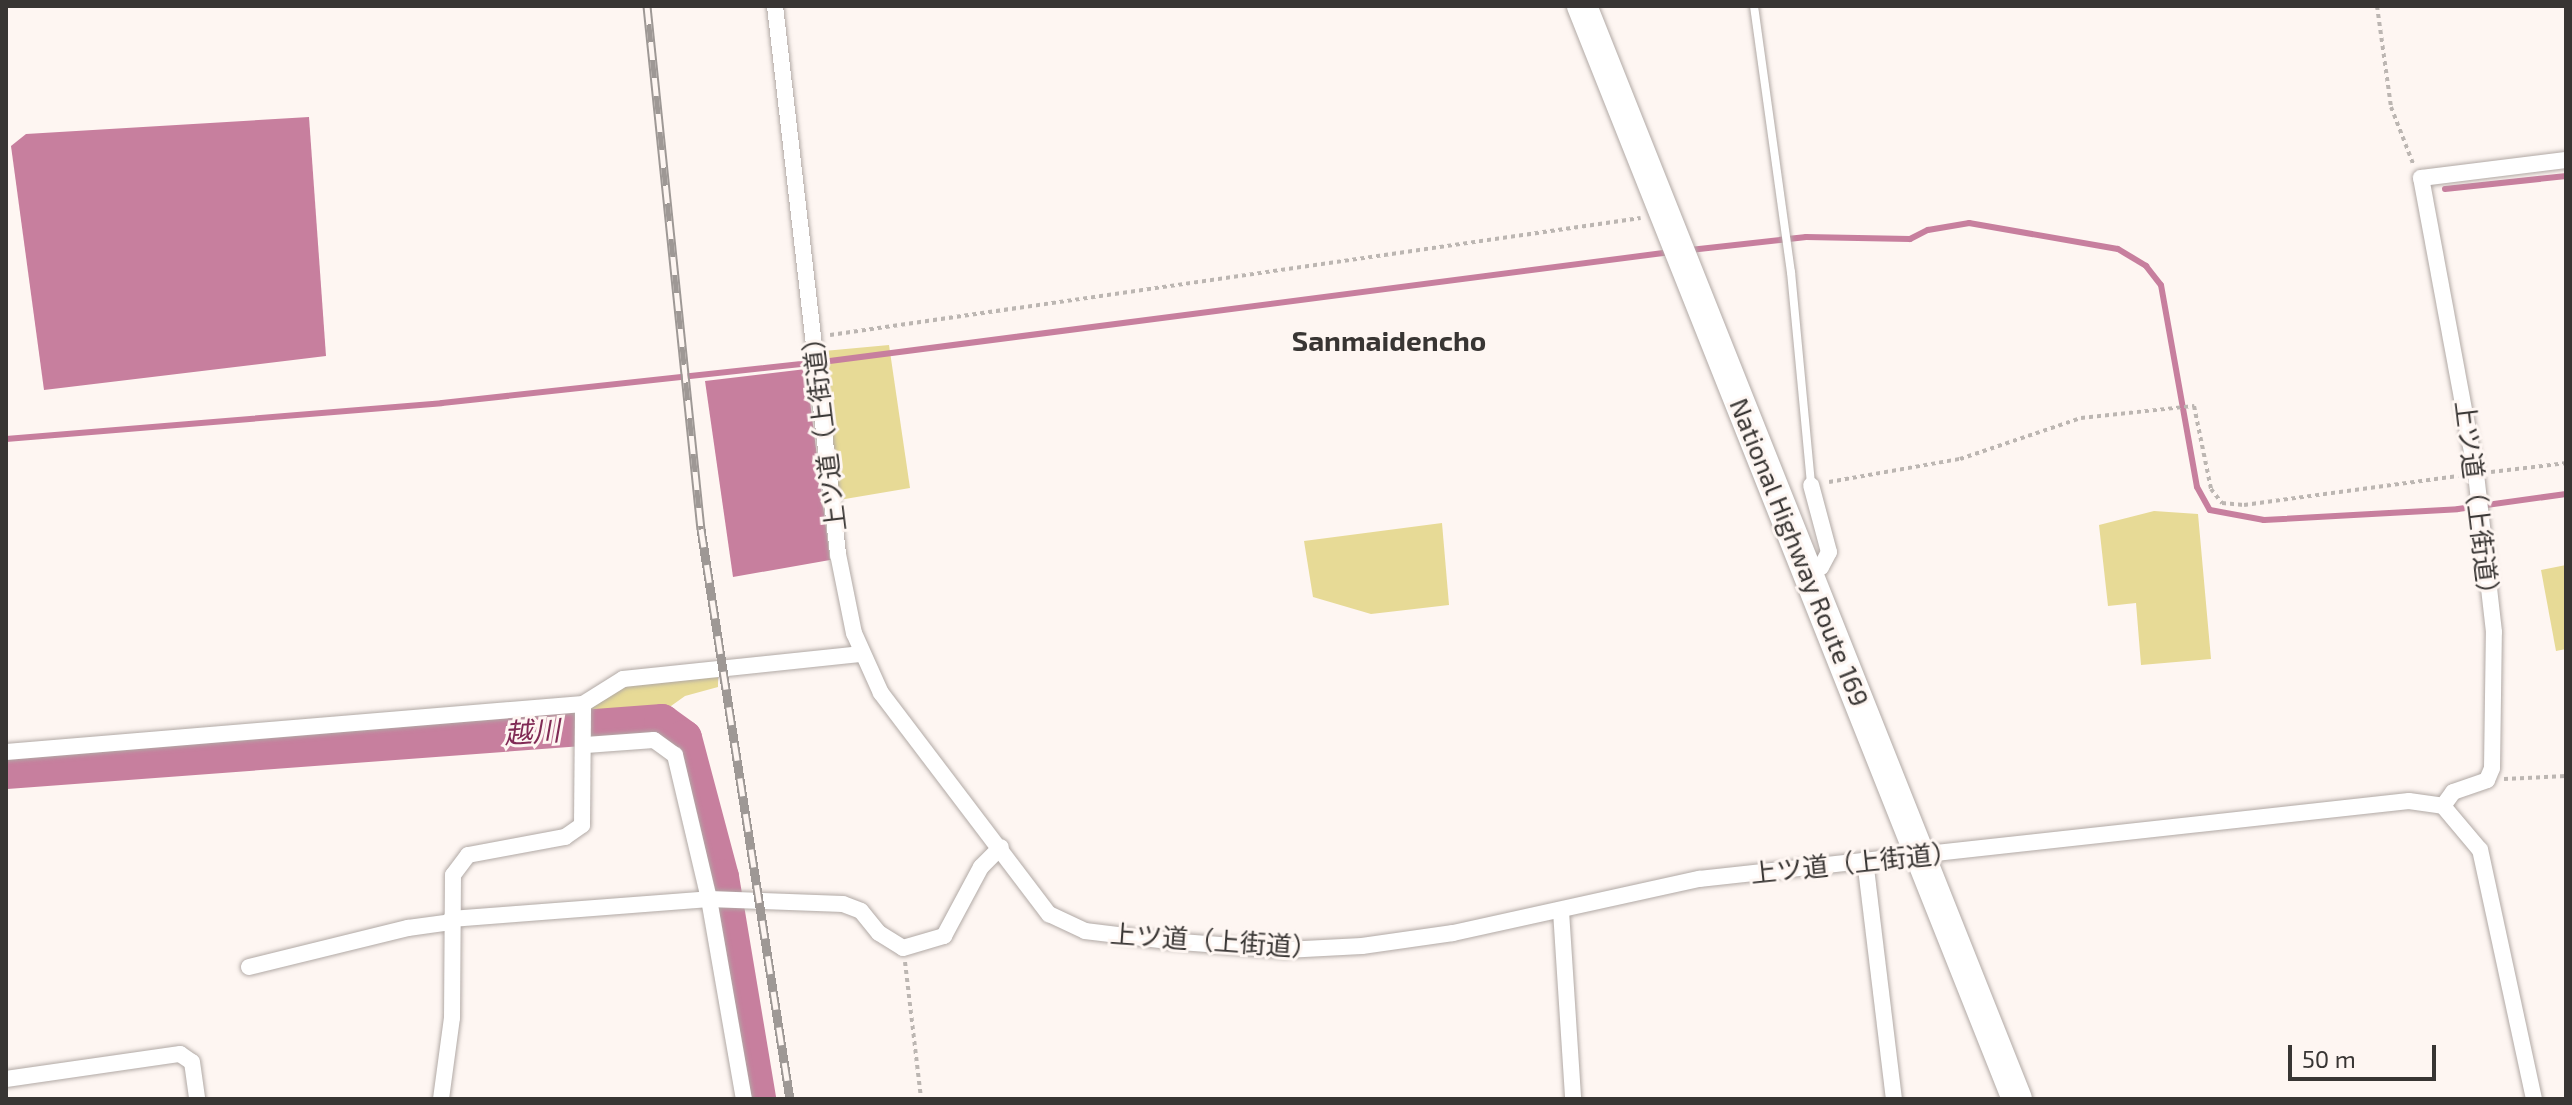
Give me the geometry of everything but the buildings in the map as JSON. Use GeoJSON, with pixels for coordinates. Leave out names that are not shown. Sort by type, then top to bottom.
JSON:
{"type":"FeatureCollection","features":[{"type":"Feature","properties":{"kind":"highway","name":"National Highway Route 169"},"geometry":{"type":"LineString","coordinates":[[1582,6],[2017,1099]]}},
{"type":"Feature","properties":{"kind":"street","name":"上ツ道（上街道）"},"geometry":{"type":"LineString","coordinates":[[775,6],[838,554],[860,654],[881,693],[1049,914],[1085,931],[1168,941],[1285,950],[1362,946],[1561,911],[1699,879],[2409,801],[2443,806]]}},
{"type":"Feature","properties":{"kind":"street"},"geometry":{"type":"LineString","coordinates":[[2421,178],[2566,160]]}},
{"type":"Feature","properties":{"kind":"street","name":"上ツ道（上街道）"},"geometry":{"type":"LineString","coordinates":[[2421,178],[2476,474],[2494,632],[2487,780]]}},
{"type":"Feature","properties":{"kind":"street"},"geometry":{"type":"LineString","coordinates":[[1807,573],[1821,567],[1829,552],[1811,485]]}},
{"type":"Feature","properties":{"kind":"street"},"geometry":{"type":"LineString","coordinates":[[6,752],[583,704],[623,679],[860,654]]}},
{"type":"Feature","properties":{"kind":"street"},"geometry":{"type":"LineString","coordinates":[[441,1099],[452,1018],[453,875],[468,855],[565,837],[582,825],[586,745],[583,704]]}},
{"type":"Feature","properties":{"kind":"street"},"geometry":{"type":"LineString","coordinates":[[586,745],[654,740],[675,755],[709,899],[744,1099]]}},
{"type":"Feature","properties":{"kind":"street"},"geometry":{"type":"LineString","coordinates":[[2487,780],[2453,792],[2443,806],[2480,850],[2534,1099]]}},
{"type":"Feature","properties":{"kind":"street"},"geometry":{"type":"LineString","coordinates":[[249,967],[408,928],[451,921],[709,899],[843,904],[861,911],[879,933],[903,948],[944,936],[981,867],[1001,847]]}},
{"type":"Feature","properties":{"kind":"street"},"geometry":{"type":"LineString","coordinates":[[1865,860],[1894,1099]]}},
{"type":"Feature","properties":{"kind":"street"},"geometry":{"type":"LineString","coordinates":[[1561,911],[1573,1099]]}},
{"type":"Feature","properties":{"kind":"street"},"geometry":{"type":"LineString","coordinates":[[6,1079],[180,1054],[192,1062],[197,1099]]}},
{"type":"Feature","properties":{"kind":"lane"},"geometry":{"type":"LineString","coordinates":[[1754,6],[1791,272],[1811,485]]}},
{"type":"Feature","properties":{"kind":"path"},"geometry":{"type":"LineString","coordinates":[[2377,6],[2391,107],[2421,178]]}},
{"type":"Feature","properties":{"kind":"path"},"geometry":{"type":"LineString","coordinates":[[812,337],[1667,214]]}},
{"type":"Feature","properties":{"kind":"path"},"geometry":{"type":"LineString","coordinates":[[1811,485],[1960,459],[2081,418],[2194,406],[2211,489],[2222,503],[2244,505],[2566,463]]}},
{"type":"Feature","properties":{"kind":"path"},"geometry":{"type":"LineString","coordinates":[[2487,780],[2566,776]]}},
{"type":"Feature","properties":{"kind":"path"},"geometry":{"type":"LineString","coordinates":[[903,948],[921,1099]]}},
{"type":"Feature","properties":{"kind":"shaded area"},"geometry":{"type":"Polygon","coordinates":[[[309,117],[326,356],[44,390],[11,146],[26,134],[309,117]]]}},
{"type":"Feature","properties":{"kind":"shaded area"},"geometry":{"type":"Polygon","coordinates":[[[889,345],[910,488],[839,500],[824,351],[889,345]]]}},
{"type":"Feature","properties":{"kind":"shaded area"},"geometry":{"type":"Polygon","coordinates":[[[806,369],[830,560],[733,577],[705,381],[806,369]]]}},
{"type":"Feature","properties":{"kind":"shaded area"},"geometry":{"type":"Polygon","coordinates":[[[2154,511],[2198,514],[2211,659],[2141,665],[2136,603],[2108,606],[2099,525],[2154,511]]]}},
{"type":"Feature","properties":{"kind":"shaded area"},"geometry":{"type":"Polygon","coordinates":[[[1442,523],[1449,605],[1371,614],[1313,597],[1304,541],[1442,523]]]}},
{"type":"Feature","properties":{"kind":"shaded area"},"geometry":{"type":"Polygon","coordinates":[[[2566,565],[2566,649],[2556,651],[2541,570],[2566,565]]]}},
{"type":"Feature","properties":{"kind":"shaded area"},"geometry":{"type":"Polygon","coordinates":[[[718,670],[718,687],[685,696],[650,721],[585,724],[583,704],[606,686],[718,670]]]}},
{"type":"Feature","properties":{"kind":"waterway"},"geometry":{"type":"LineString","coordinates":[[2445,189],[2566,176]]}},
{"type":"Feature","properties":{"kind":"waterway"},"geometry":{"type":"LineString","coordinates":[[1690,250],[1806,237],[1910,239],[1928,230],[1969,223],[2118,249],[2146,266],[2161,285],[2197,487],[2210,510],[2264,520],[2458,509],[2566,494]]}},
{"type":"Feature","properties":{"kind":"waterway"},"geometry":{"type":"LineString","coordinates":[[6,439],[442,403],[822,362],[1671,252]]}},
{"type":"Feature","properties":{"kind":"waterway","name":"越川"},"geometry":{"type":"LineString","coordinates":[[6,771],[662,722],[684,738],[721,877],[758,1099]]}},
{"type":"Feature","properties":{"kind":"railway"},"geometry":{"type":"LineString","coordinates":[[647,6],[701,529],[790,1099]]}},
{"type":"Feature","properties":{"kind":"district","name":"Sanmaidencho"},"geometry":{"type":"Point","coordinates":[1389,340]}}]}
